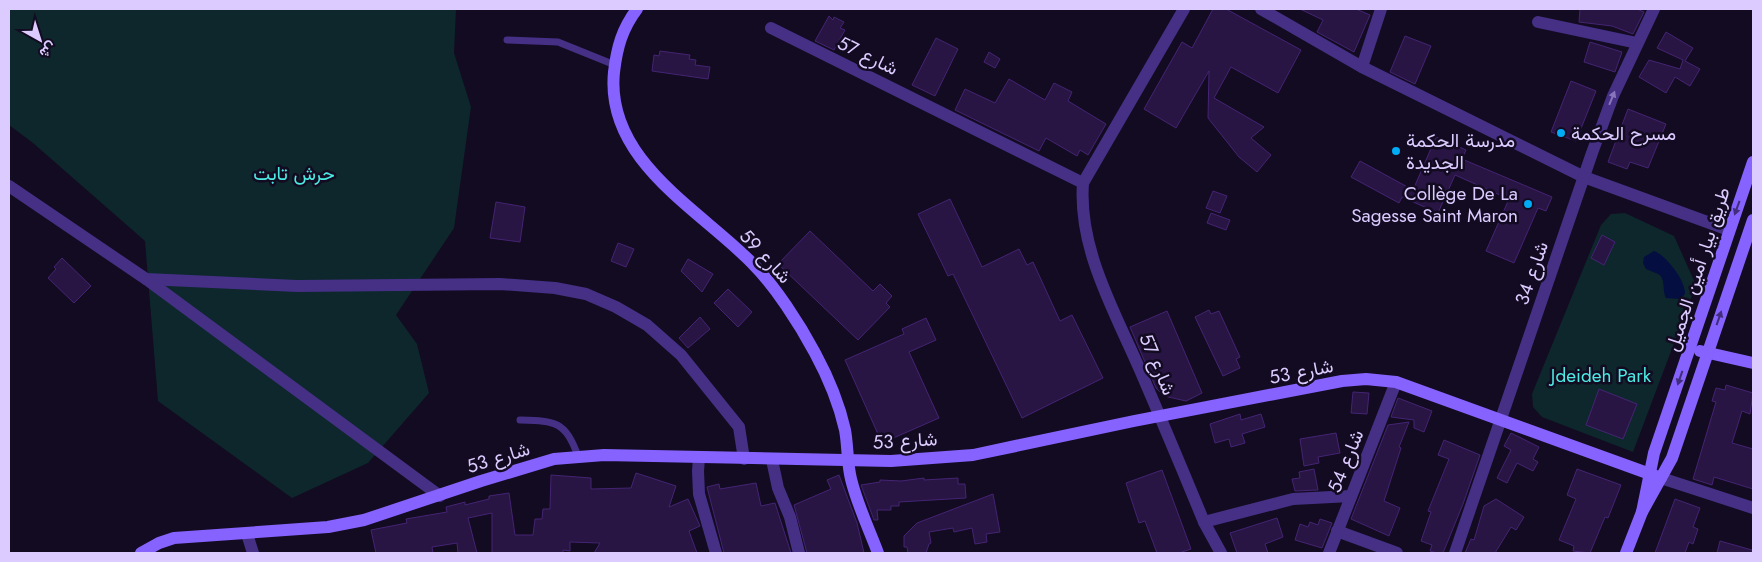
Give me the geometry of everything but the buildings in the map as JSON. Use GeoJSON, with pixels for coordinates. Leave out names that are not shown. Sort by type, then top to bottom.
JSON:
{"type":"FeatureCollection","features":[{"type":"Feature","properties":{"kind":"street","name":"شارع 59"},"geometry":{"type":"LineString","coordinates":[[637,9],[624,28],[617,46],[613,83],[617,112],[626,133],[648,168],[752,263],[772,287],[814,351],[830,384],[838,407],[845,431],[857,498],[878,553]]}},
{"type":"Feature","properties":{"kind":"street","name":"شارع 57"},"geometry":{"type":"LineString","coordinates":[[1184,9],[1084,183],[1084,220],[1096,268],[1204,522],[1221,553]]}},
{"type":"Feature","properties":{"kind":"street"},"geometry":{"type":"LineString","coordinates":[[1261,9],[1362,67],[1584,177],[1728,230]]}},
{"type":"Feature","properties":{"kind":"street"},"geometry":{"type":"LineString","coordinates":[[1362,67],[1381,9]]}},
{"type":"Feature","properties":{"kind":"street","name":"شارع 34"},"geometry":{"type":"LineString","coordinates":[[1455,553],[1613,96],[1654,9]]}},
{"type":"Feature","properties":{"kind":"street"},"geometry":{"type":"LineString","coordinates":[[1538,22],[1637,43]]}},
{"type":"Feature","properties":{"kind":"street","name":"شارع 57"},"geometry":{"type":"LineString","coordinates":[[771,28],[1084,183]]}},
{"type":"Feature","properties":{"kind":"street","name":"طريق بيار أمين الجميل"},"geometry":{"type":"LineString","coordinates":[[1642,512],[1648,474],[1728,230],[1753,162]]}},
{"type":"Feature","properties":{"kind":"street"},"geometry":{"type":"LineString","coordinates":[[9,186],[146,279],[440,496]]}},
{"type":"Feature","properties":{"kind":"street","name":"طريق بيار أمين الجميل"},"geometry":{"type":"LineString","coordinates":[[1642,512],[1672,458],[1753,220]]}},
{"type":"Feature","properties":{"kind":"street"},"geometry":{"type":"LineString","coordinates":[[146,279],[288,286],[500,284],[556,288],[586,294],[616,306],[647,325],[681,355],[739,427],[744,459]]}},
{"type":"Feature","properties":{"kind":"street"},"geometry":{"type":"LineString","coordinates":[[1690,348],[1753,363]]}},
{"type":"Feature","properties":{"kind":"street","name":"شارع 53"},"geometry":{"type":"LineString","coordinates":[[141,553],[159,543],[174,538],[328,527],[364,520],[554,459],[578,456],[891,462],[973,455],[1342,381],[1366,379],[1396,382],[1661,478]]}},
{"type":"Feature","properties":{"kind":"street","name":"شارع 54"},"geometry":{"type":"LineString","coordinates":[[1329,553],[1396,382]]}},
{"type":"Feature","properties":{"kind":"street"},"geometry":{"type":"LineString","coordinates":[[700,458],[698,471],[699,494],[716,553]]}},
{"type":"Feature","properties":{"kind":"street"},"geometry":{"type":"LineString","coordinates":[[772,460],[778,488],[790,517],[799,553]]}},
{"type":"Feature","properties":{"kind":"street"},"geometry":{"type":"LineString","coordinates":[[1661,478],[1753,508]]}},
{"type":"Feature","properties":{"kind":"street"},"geometry":{"type":"LineString","coordinates":[[1204,522],[1293,499],[1351,496]]}},
{"type":"Feature","properties":{"kind":"street"},"geometry":{"type":"LineString","coordinates":[[1626,553],[1642,512]]}},
{"type":"Feature","properties":{"kind":"street"},"geometry":{"type":"LineString","coordinates":[[1337,531],[1397,553]]}},
{"type":"Feature","properties":{"kind":"street"},"geometry":{"type":"LineString","coordinates":[[246,534],[254,553]]}},
{"type":"Feature","properties":{"kind":"lane"},"geometry":{"type":"LineString","coordinates":[[507,40],[558,42],[615,65]]}},
{"type":"Feature","properties":{"kind":"lane"},"geometry":{"type":"LineString","coordinates":[[520,420],[541,421],[560,426],[569,434],[578,456]]}},
{"type":"Feature","properties":{"kind":"green space","name":"حرش تابت"},"geometry":{"type":"Polygon","coordinates":[[[9,9],[456,9],[454,53],[471,107],[454,228],[396,315],[417,344],[429,393],[368,463],[292,498],[158,401],[145,241],[33,143],[9,125],[9,9]]]}},
{"type":"Feature","properties":{"kind":"green space","name":"Jdeideh Park"},"geometry":{"type":"Polygon","coordinates":[[[1625,213],[1674,236],[1696,285],[1633,452],[1542,417],[1533,407],[1532,394],[1601,225],[1611,214],[1625,213]]]}},
{"type":"Feature","properties":{"kind":"shaded area"},"geometry":{"type":"Polygon","coordinates":[[[1654,251],[1659,253],[1669,263],[1679,276],[1685,294],[1680,299],[1666,298],[1662,278],[1658,274],[1646,269],[1643,263],[1644,257],[1654,251]]]}},
{"type":"Feature","properties":{"kind":"place","name":"مسرح الحكمة"},"geometry":{"type":"Point","coordinates":[1561,133]}},
{"type":"Feature","properties":{"kind":"place","name":"مدرسة الحكمة الجديدة"},"geometry":{"type":"Point","coordinates":[1396,151]}},
{"type":"Feature","properties":{"kind":"place","name":"Collège De La Sagesse Saint Maron"},"geometry":{"type":"Point","coordinates":[1528,204]}}]}
